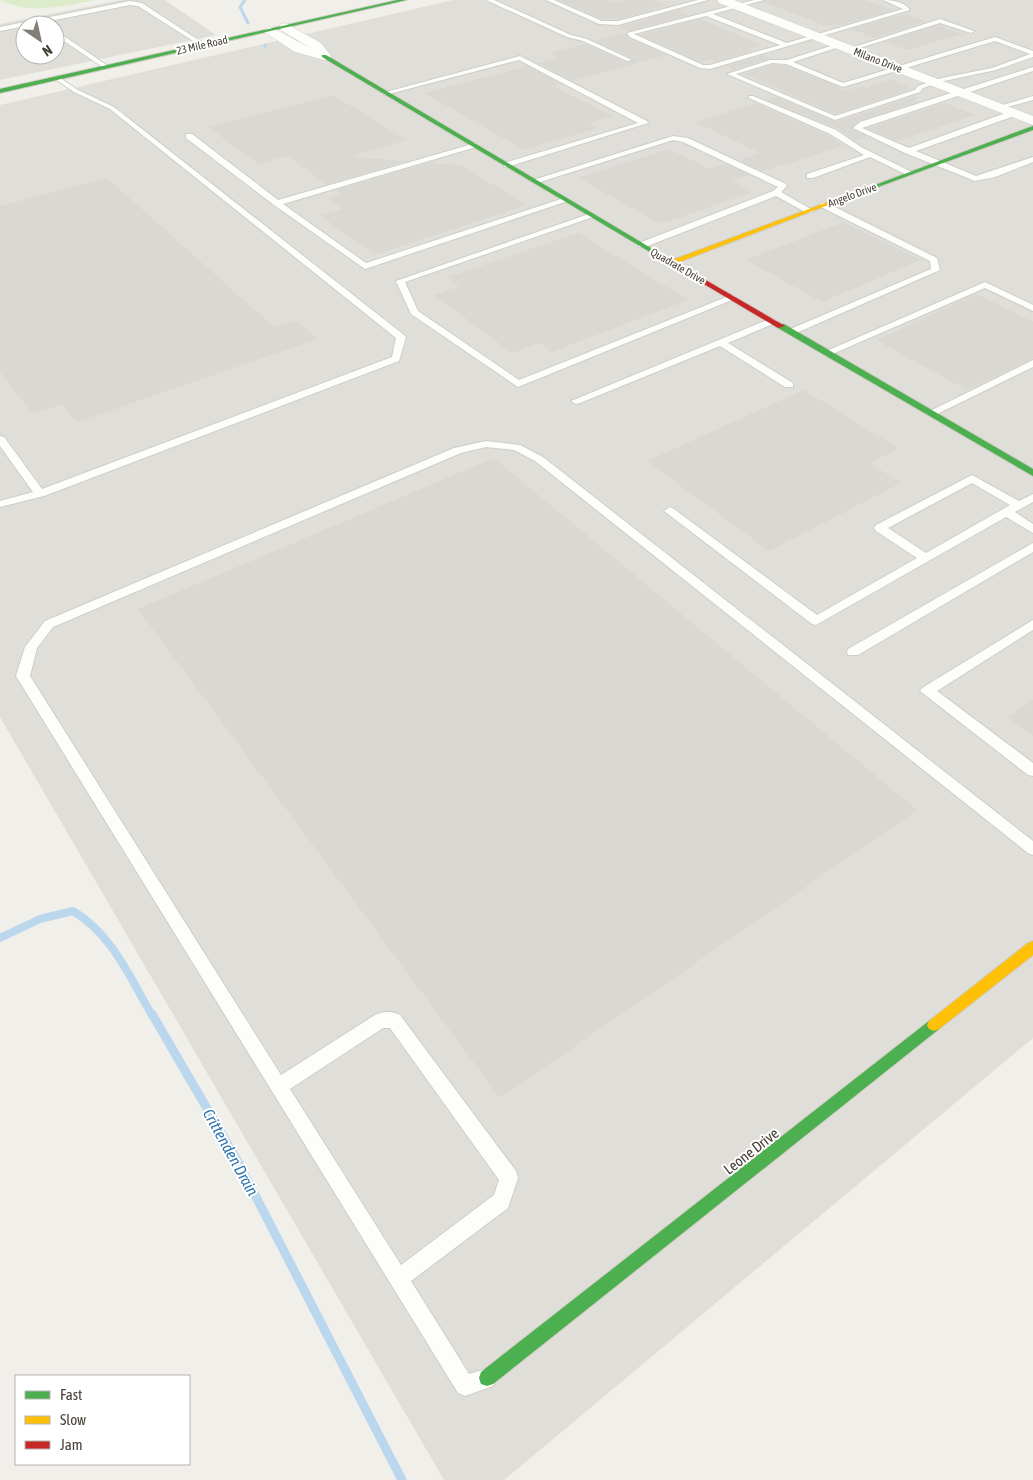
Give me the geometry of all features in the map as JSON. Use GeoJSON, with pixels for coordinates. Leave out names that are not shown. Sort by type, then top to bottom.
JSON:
{"type":"FeatureCollection","features":[{"type":"Feature","properties":{"kind":"street","name":"23 Mile Road"},"geometry":{"type":"LineString","coordinates":[[0,91],[404,0]]}},
{"type":"Feature","properties":{"kind":"street","name":"Milano Drive"},"geometry":{"type":"LineString","coordinates":[[730,2],[1033,121]]}},
{"type":"Feature","properties":{"kind":"street","name":"Quadrate Drive"},"geometry":{"type":"LineString","coordinates":[[285,27],[316,46],[324,56]]}},
{"type":"Feature","properties":{"kind":"street","name":"Quadrate Drive"},"geometry":{"type":"LineString","coordinates":[[268,30],[300,49],[324,56],[592,216],[1033,473]]}},
{"type":"Feature","properties":{"kind":"street","name":"Angelo Drive"},"geometry":{"type":"LineString","coordinates":[[671,262],[1033,128]]}},
{"type":"Feature","properties":{"kind":"street","name":"Leone Drive"},"geometry":{"type":"LineString","coordinates":[[487,1378],[1033,947]]}},
{"type":"Feature","properties":{"kind":"lane"},"geometry":{"type":"LineString","coordinates":[[489,0],[569,36],[585,40],[629,60]]}},
{"type":"Feature","properties":{"kind":"lane"},"geometry":{"type":"LineString","coordinates":[[549,0],[601,23],[618,23],[705,0]]}},
{"type":"Feature","properties":{"kind":"lane"},"geometry":{"type":"LineString","coordinates":[[761,0],[730,2],[707,14],[630,33],[632,36],[702,67],[710,68],[907,10],[905,7],[886,0]]}},
{"type":"Feature","properties":{"kind":"lane"},"geometry":{"type":"LineString","coordinates":[[65,18],[130,3],[140,4],[203,45]]}},
{"type":"Feature","properties":{"kind":"lane"},"geometry":{"type":"LineString","coordinates":[[707,14],[787,45]]}},
{"type":"Feature","properties":{"kind":"lane"},"geometry":{"type":"LineString","coordinates":[[971,31],[940,21],[787,62],[772,61],[730,74],[835,118],[918,91],[920,87],[934,81],[982,72],[1033,54]]}},
{"type":"Feature","properties":{"kind":"lane"},"geometry":{"type":"LineString","coordinates":[[0,29],[15,27]]}},
{"type":"Feature","properties":{"kind":"lane"},"geometry":{"type":"LineString","coordinates":[[65,39],[106,67]]}},
{"type":"Feature","properties":{"kind":"lane"},"geometry":{"type":"LineString","coordinates":[[787,62],[843,85],[996,39],[1033,54]]}},
{"type":"Feature","properties":{"kind":"lane"},"geometry":{"type":"LineString","coordinates":[[385,93],[520,58],[644,123],[507,165]]}},
{"type":"Feature","properties":{"kind":"lane"},"geometry":{"type":"LineString","coordinates":[[1033,69],[863,124],[858,128],[975,179],[992,175],[1033,159]]}},
{"type":"Feature","properties":{"kind":"lane"},"geometry":{"type":"LineString","coordinates":[[0,504],[40,494],[396,359],[401,337],[112,108],[76,91],[57,78]]}},
{"type":"Feature","properties":{"kind":"lane"},"geometry":{"type":"LineString","coordinates":[[751,97],[833,132],[870,155],[910,174]]}},
{"type":"Feature","properties":{"kind":"lane"},"geometry":{"type":"LineString","coordinates":[[1000,107],[1033,98]]}},
{"type":"Feature","properties":{"kind":"lane"},"geometry":{"type":"LineString","coordinates":[[908,151],[1014,113]]}},
{"type":"Feature","properties":{"kind":"lane"},"geometry":{"type":"LineString","coordinates":[[189,136],[277,203],[365,266],[567,200]]}},
{"type":"Feature","properties":{"kind":"lane"},"geometry":{"type":"LineString","coordinates":[[534,181],[672,138],[685,140],[783,186],[776,193],[642,245]]}},
{"type":"Feature","properties":{"kind":"lane"},"geometry":{"type":"LineString","coordinates":[[277,203],[473,145]]}},
{"type":"Feature","properties":{"kind":"lane"},"geometry":{"type":"LineString","coordinates":[[810,176],[870,155]]}},
{"type":"Feature","properties":{"kind":"lane"},"geometry":{"type":"LineString","coordinates":[[776,193],[810,211]]}},
{"type":"Feature","properties":{"kind":"lane"},"geometry":{"type":"LineString","coordinates":[[791,332],[936,270],[934,260],[824,205]]}},
{"type":"Feature","properties":{"kind":"lane"},"geometry":{"type":"LineString","coordinates":[[592,216],[400,281],[414,312],[518,384],[732,298]]}},
{"type":"Feature","properties":{"kind":"lane"},"geometry":{"type":"LineString","coordinates":[[827,353],[985,284],[1033,308]]}},
{"type":"Feature","properties":{"kind":"lane"},"geometry":{"type":"LineString","coordinates":[[576,401],[772,321]]}},
{"type":"Feature","properties":{"kind":"lane"},"geometry":{"type":"LineString","coordinates":[[720,342],[789,385]]}},
{"type":"Feature","properties":{"kind":"lane"},"geometry":{"type":"LineString","coordinates":[[931,414],[1033,363]]}},
{"type":"Feature","properties":{"kind":"lane"},"geometry":{"type":"LineString","coordinates":[[0,439],[40,494]]}},
{"type":"Feature","properties":{"kind":"lane"},"geometry":{"type":"LineString","coordinates":[[487,1378],[466,1386],[23,676],[31,647],[48,624],[458,450],[486,444],[516,447],[539,460],[1033,849]]}},
{"type":"Feature","properties":{"kind":"lane"},"geometry":{"type":"LineString","coordinates":[[926,558],[880,528],[972,478],[1018,505]]}},
{"type":"Feature","properties":{"kind":"lane"},"geometry":{"type":"LineString","coordinates":[[670,511],[816,621],[1033,497]]}},
{"type":"Feature","properties":{"kind":"lane"},"geometry":{"type":"LineString","coordinates":[[1006,512],[1033,529]]}},
{"type":"Feature","properties":{"kind":"lane"},"geometry":{"type":"LineString","coordinates":[[853,652],[1033,548]]}},
{"type":"Feature","properties":{"kind":"lane"},"geometry":{"type":"LineString","coordinates":[[1033,624],[927,692],[1033,771]]}},
{"type":"Feature","properties":{"kind":"lane"},"geometry":{"type":"LineString","coordinates":[[279,1086],[381,1020],[394,1020],[509,1178],[501,1201],[398,1278]]}},
{"type":"Feature","properties":{"kind":"shaded area"},"geometry":{"type":"Polygon","coordinates":[[[121,0],[165,0],[216,35],[0,80],[0,24],[15,21],[15,65],[65,65],[65,15],[45,15],[121,0]]]}},
{"type":"Feature","properties":{"kind":"shaded area"},"geometry":{"type":"Polygon","coordinates":[[[453,0],[1033,0],[1033,1038],[504,1480],[444,1480],[0,717],[0,105],[453,0]]]}},
{"type":"Feature","properties":{"kind":"shaded area"},"geometry":{"type":"Polygon","coordinates":[[[670,129],[679,133],[689,129],[768,168],[751,173],[714,155],[706,158],[678,144],[576,176],[555,164],[670,129]]]}},
{"type":"Feature","properties":{"kind":"green space"},"geometry":{"type":"Polygon","coordinates":[[[0,0],[95,0],[59,7],[35,8],[11,5],[0,0]]]}},
{"type":"Feature","properties":{"kind":"building"},"geometry":{"type":"Polygon","coordinates":[[[559,0],[606,0],[613,3],[626,0],[652,0],[667,6],[618,19],[602,19],[559,0]]]}},
{"type":"Feature","properties":{"kind":"building"},"geometry":{"type":"Polygon","coordinates":[[[766,0],[865,0],[894,10],[840,25],[826,26],[763,2],[766,0]]]}},
{"type":"Feature","properties":{"kind":"building"},"geometry":{"type":"Polygon","coordinates":[[[678,10],[689,15],[628,31],[619,27],[678,10]]]}},
{"type":"Feature","properties":{"kind":"building"},"geometry":{"type":"Polygon","coordinates":[[[904,14],[927,21],[875,38],[851,29],[904,14]]]}},
{"type":"Feature","properties":{"kind":"building"},"geometry":{"type":"Polygon","coordinates":[[[700,19],[762,45],[747,49],[752,51],[715,62],[710,59],[701,62],[640,35],[700,19]]]}},
{"type":"Feature","properties":{"kind":"building"},"geometry":{"type":"Polygon","coordinates":[[[938,25],[962,34],[907,50],[885,42],[938,25]]]}},
{"type":"Feature","properties":{"kind":"building"},"geometry":{"type":"Polygon","coordinates":[[[625,33],[629,39],[666,55],[572,81],[538,63],[559,58],[549,53],[585,44],[626,63],[632,62],[633,58],[596,41],[625,33]]]}},
{"type":"Feature","properties":{"kind":"building"},"geometry":{"type":"Polygon","coordinates":[[[763,55],[770,58],[734,70],[726,66],[763,55]]]}},
{"type":"Feature","properties":{"kind":"building"},"geometry":{"type":"Polygon","coordinates":[[[772,65],[786,66],[846,90],[867,87],[892,79],[912,89],[835,114],[744,74],[772,65]]]}},
{"type":"Feature","properties":{"kind":"building"},"geometry":{"type":"Polygon","coordinates":[[[527,66],[560,84],[554,86],[613,116],[589,123],[598,128],[524,150],[424,93],[527,66]]]}},
{"type":"Feature","properties":{"kind":"building"},"geometry":{"type":"Polygon","coordinates":[[[333,95],[407,140],[349,157],[407,161],[327,184],[287,156],[258,164],[208,127],[333,95]]]}},
{"type":"Feature","properties":{"kind":"building"},"geometry":{"type":"Polygon","coordinates":[[[915,96],[917,102],[859,121],[851,129],[867,137],[855,141],[837,128],[767,100],[776,97],[836,122],[915,96]]]}},
{"type":"Feature","properties":{"kind":"building"},"geometry":{"type":"Polygon","coordinates":[[[756,103],[829,136],[844,145],[762,171],[739,160],[760,153],[695,122],[756,103]]]}},
{"type":"Feature","properties":{"kind":"building"},"geometry":{"type":"Polygon","coordinates":[[[945,103],[975,115],[898,141],[867,128],[945,103]]]}},
{"type":"Feature","properties":{"kind":"building"},"geometry":{"type":"Polygon","coordinates":[[[669,149],[710,169],[726,164],[749,175],[732,181],[753,192],[661,224],[578,178],[669,149]]]}},
{"type":"Feature","properties":{"kind":"building"},"geometry":{"type":"Polygon","coordinates":[[[429,163],[460,165],[527,205],[374,255],[321,216],[343,209],[328,198],[341,194],[336,190],[429,163]]]}},
{"type":"Feature","properties":{"kind":"building"},"geometry":{"type":"Polygon","coordinates":[[[107,178],[274,327],[295,320],[318,339],[77,422],[62,404],[33,414],[0,372],[0,206],[107,178]]]}},
{"type":"Feature","properties":{"kind":"building"},"geometry":{"type":"Polygon","coordinates":[[[844,222],[921,260],[822,302],[746,260],[844,222]]]}},
{"type":"Feature","properties":{"kind":"building"},"geometry":{"type":"Polygon","coordinates":[[[578,233],[688,300],[552,352],[539,343],[512,353],[434,295],[460,286],[448,277],[578,233]]]}},
{"type":"Feature","properties":{"kind":"building"},"geometry":{"type":"Polygon","coordinates":[[[977,294],[1033,322],[1033,358],[967,390],[876,340],[977,294]]]}},
{"type":"Feature","properties":{"kind":"building"},"geometry":{"type":"Polygon","coordinates":[[[804,390],[899,449],[870,463],[901,483],[769,551],[647,461],[804,390]]]}},
{"type":"Feature","properties":{"kind":"building"},"geometry":{"type":"Polygon","coordinates":[[[494,458],[917,810],[500,1098],[138,609],[494,458]]]}},
{"type":"Feature","properties":{"kind":"building"},"geometry":{"type":"Polygon","coordinates":[[[1033,700],[1033,736],[1008,717],[1033,700]]]}},
{"type":"Feature","properties":{"kind":"waterway"},"geometry":{"type":"LineString","coordinates":[[245,0],[240,7],[248,23]]}},
{"type":"Feature","properties":{"kind":"waterway","name":"Crittenden Drain"},"geometry":{"type":"LineString","coordinates":[[0,938],[40,919],[73,911],[87,921],[109,944],[128,972],[152,1015]]}},
{"type":"Feature","properties":{"kind":"waterway","name":"Crittenden Drain"},"geometry":{"type":"LineString","coordinates":[[152,1014],[237,1160],[402,1480]]}},
{"type":"Feature","properties":{"kind":"traffic: fast"},"geometry":{"type":"LineString","coordinates":[[0,91],[404,0]]}},
{"type":"Feature","properties":{"kind":"traffic: fast"},"geometry":{"type":"LineString","coordinates":[[324,56],[657,254]]}},
{"type":"Feature","properties":{"kind":"traffic: fast"},"geometry":{"type":"LineString","coordinates":[[854,194],[1033,128]]}},
{"type":"Feature","properties":{"kind":"traffic: fast"},"geometry":{"type":"LineString","coordinates":[[781,326],[1033,473]]}},
{"type":"Feature","properties":{"kind":"traffic: fast"},"geometry":{"type":"LineString","coordinates":[[487,1378],[934,1025]]}},
{"type":"Feature","properties":{"kind":"traffic: slow"},"geometry":{"type":"LineString","coordinates":[[671,262],[854,194]]}},
{"type":"Feature","properties":{"kind":"traffic: slow"},"geometry":{"type":"LineString","coordinates":[[934,1025],[1033,947]]}},
{"type":"Feature","properties":{"kind":"traffic: jam"},"geometry":{"type":"LineString","coordinates":[[657,254],[781,326]]}}]}
